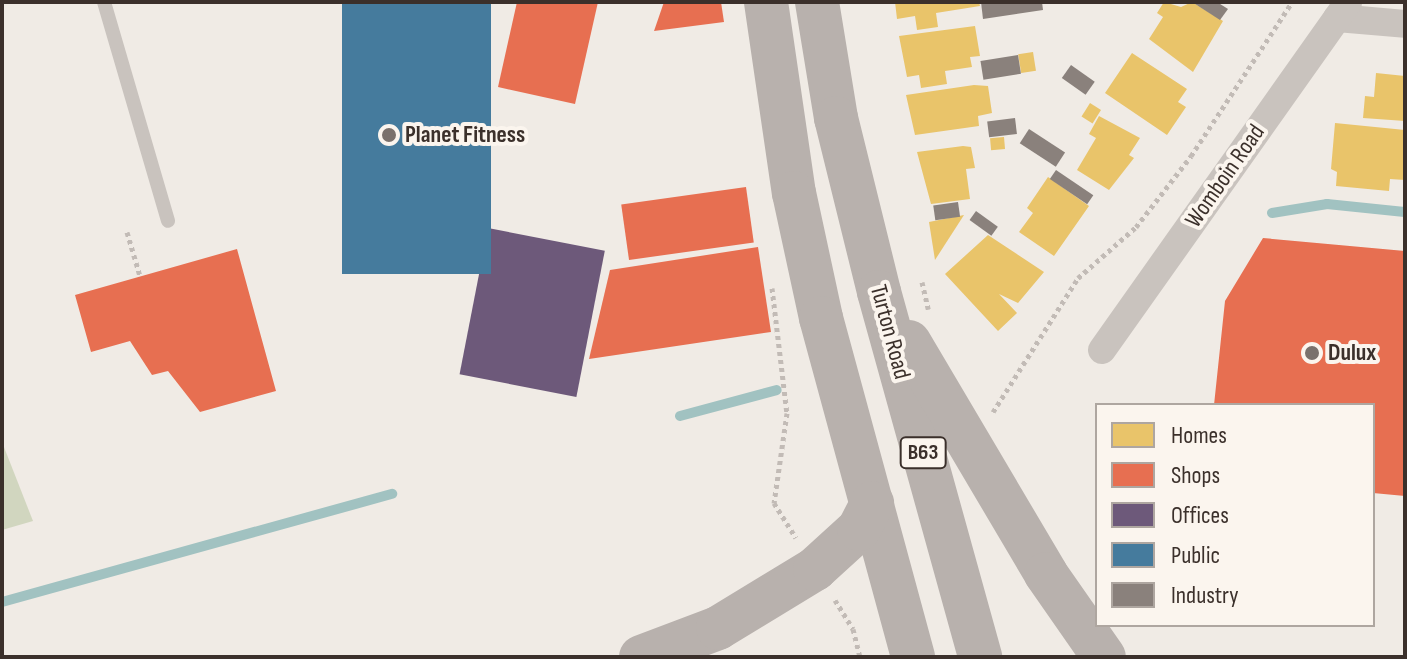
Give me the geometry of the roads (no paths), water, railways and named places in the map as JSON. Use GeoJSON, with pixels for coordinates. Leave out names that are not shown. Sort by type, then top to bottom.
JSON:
{"type":"FeatureCollection","features":[{"type":"Feature","properties":{"kind":"main road","name":"B63"},"geometry":{"type":"LineString","coordinates":[[766,2],[794,193],[913,657]]}},
{"type":"Feature","properties":{"kind":"main road","name":"Turton Road"},"geometry":{"type":"LineString","coordinates":[[817,2],[836,118],[879,292],[980,657]]}},
{"type":"Feature","properties":{"kind":"main road"},"geometry":{"type":"LineString","coordinates":[[879,292],[1046,574],[1104,657]]}},
{"type":"Feature","properties":{"kind":"main road"},"geometry":{"type":"LineString","coordinates":[[641,657],[718,628],[815,569],[859,529],[872,503]]}},
{"type":"Feature","properties":{"kind":"street"},"geometry":{"type":"LineString","coordinates":[[1342,10],[1405,24]]}},
{"type":"Feature","properties":{"kind":"street","name":"Womboin Road"},"geometry":{"type":"LineString","coordinates":[[1102,350],[1342,10]]}},
{"type":"Feature","properties":{"kind":"lane"},"geometry":{"type":"LineString","coordinates":[[104,2],[168,221]]}},
{"type":"Feature","properties":{"kind":"waterway"},"geometry":{"type":"LineString","coordinates":[[1272,213],[1327,204],[1405,212]]}},
{"type":"Feature","properties":{"kind":"waterway"},"geometry":{"type":"LineString","coordinates":[[680,416],[777,390]]}},
{"type":"Feature","properties":{"kind":"waterway"},"geometry":{"type":"LineString","coordinates":[[2,602],[392,494]]}},
{"type":"Feature","properties":{"kind":"place","name":"Planet Fitness"},"geometry":{"type":"Point","coordinates":[389,135]}},
{"type":"Feature","properties":{"kind":"place","name":"Dulux"},"geometry":{"type":"Point","coordinates":[1312,353]}}]}
